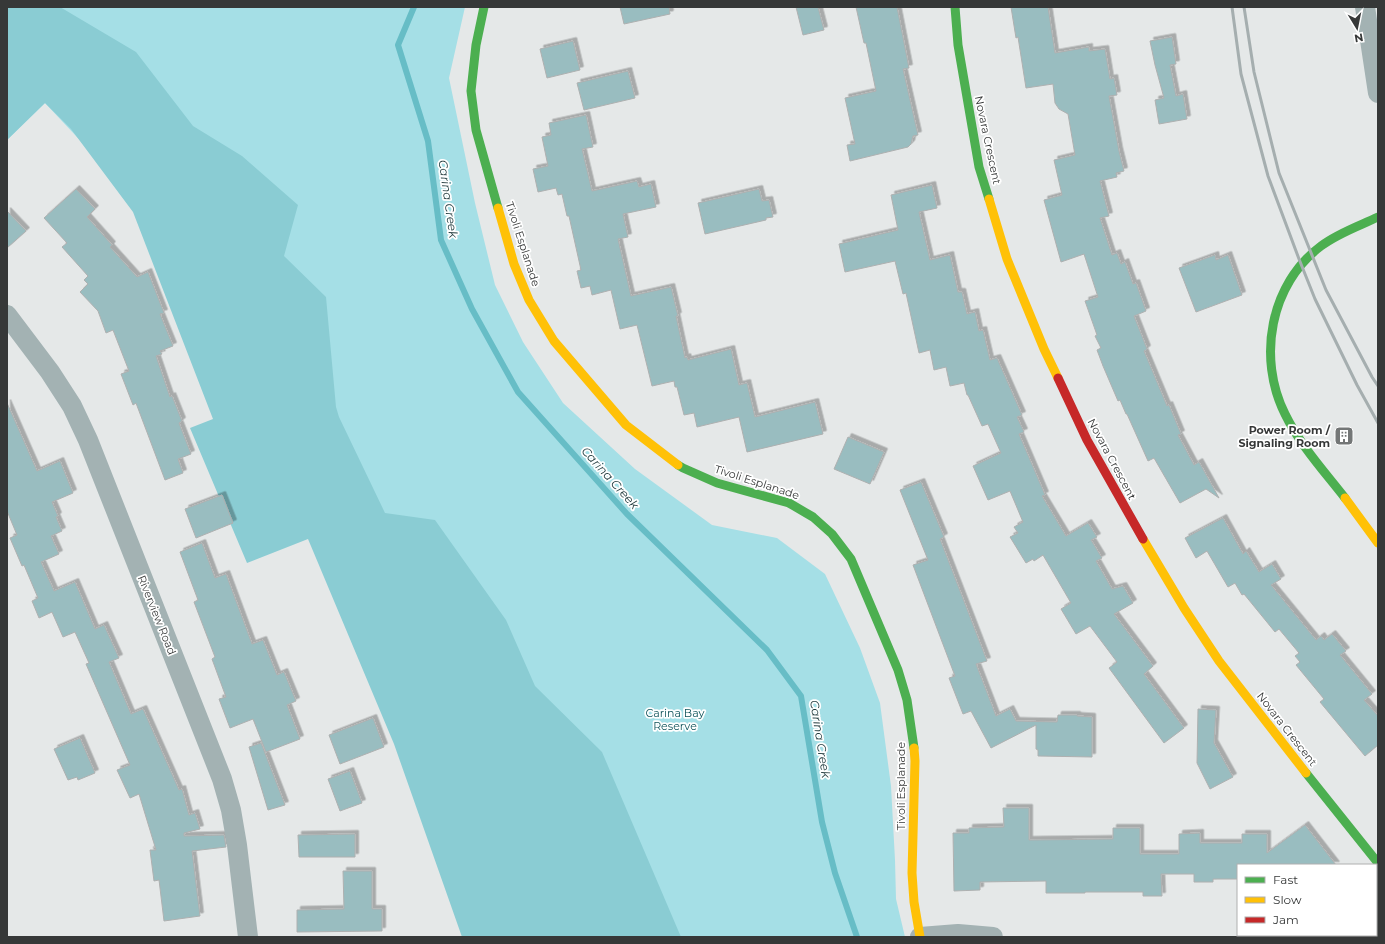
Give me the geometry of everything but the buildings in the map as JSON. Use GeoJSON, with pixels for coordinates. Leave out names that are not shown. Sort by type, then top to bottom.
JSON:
{"type":"FeatureCollection","features":[{"type":"Feature","properties":{"kind":"street","name":"Tivoli Esplanade"},"geometry":{"type":"LineString","coordinates":[[484,7],[476,45],[471,92],[476,130],[514,264],[529,300],[554,341],[626,425],[655,448],[683,468],[717,483],[789,503],[813,516],[832,534],[851,559],[898,670],[907,700],[915,761],[912,873],[914,902],[920,937]]}},
{"type":"Feature","properties":{"kind":"street","name":"Novara Crescent"},"geometry":{"type":"LineString","coordinates":[[955,7],[958,45],[966,100],[981,175],[1007,259],[1044,349],[1087,440],[1135,526],[1184,608],[1219,661],[1259,714],[1378,863]]}},
{"type":"Feature","properties":{"kind":"street"},"geometry":{"type":"LineString","coordinates":[[1365,7],[1378,93]]}},
{"type":"Feature","properties":{"kind":"street"},"geometry":{"type":"LineString","coordinates":[[1378,218],[1342,234],[1320,246],[1305,260],[1290,279],[1279,299],[1273,321],[1269,346],[1270,369],[1283,411],[1309,453],[1378,542]]}},
{"type":"Feature","properties":{"kind":"street","name":"Riverview Road"},"geometry":{"type":"LineString","coordinates":[[7,315],[50,372],[72,406],[79,420],[222,779],[231,810],[238,844],[248,937]]}},
{"type":"Feature","properties":{"kind":"street"},"geometry":{"type":"LineString","coordinates":[[920,937],[958,934],[994,937]]}},
{"type":"Feature","properties":{"kind":"green space","name":"Carina Bay Reserve"},"geometry":{"type":"Polygon","coordinates":[[[7,7],[465,7],[449,78],[475,203],[495,285],[523,342],[563,403],[635,469],[712,525],[777,538],[825,574],[860,648],[880,703],[891,786],[896,899],[905,937],[572,937],[200,268],[45,103],[7,140],[7,7]]]}},
{"type":"Feature","properties":{"kind":"shaded area"},"geometry":{"type":"Polygon","coordinates":[[[7,7],[60,7],[136,52],[193,126],[242,156],[298,205],[284,256],[326,297],[336,407],[339,417],[385,513],[435,520],[506,620],[535,686],[602,752],[681,937],[462,937],[394,744],[308,539],[247,563],[190,428],[213,419],[133,212],[71,129],[45,103],[7,140],[7,7]]]}},
{"type":"Feature","properties":{"kind":"waterway","name":"Carina Creek"},"geometry":{"type":"LineString","coordinates":[[414,7],[398,45],[428,141],[441,240],[472,309],[518,392],[627,514],[767,650],[801,696],[822,822],[835,873],[857,937]]}},
{"type":"Feature","properties":{"kind":"railway"},"geometry":{"type":"LineString","coordinates":[[1232,7],[1241,74],[1268,176],[1315,299],[1357,385],[1378,423]]}},
{"type":"Feature","properties":{"kind":"railway"},"geometry":{"type":"LineString","coordinates":[[1244,7],[1254,72],[1279,173],[1326,290],[1378,386]]}},
{"type":"Feature","properties":{"kind":"traffic: fast"},"geometry":{"type":"LineString","coordinates":[[484,7],[476,45],[471,91],[476,130],[498,208]]}},
{"type":"Feature","properties":{"kind":"traffic: fast"},"geometry":{"type":"LineString","coordinates":[[955,7],[958,45],[979,167],[989,199]]}},
{"type":"Feature","properties":{"kind":"traffic: fast"},"geometry":{"type":"LineString","coordinates":[[1345,498],[1305,447],[1285,414],[1276,392],[1272,369],[1271,346],[1273,323],[1280,301],[1290,280],[1304,262],[1321,246],[1334,237],[1378,217]]}},
{"type":"Feature","properties":{"kind":"traffic: fast"},"geometry":{"type":"LineString","coordinates":[[678,465],[717,483],[789,503],[813,517],[832,534],[851,559],[898,670],[907,700],[914,748]]}},
{"type":"Feature","properties":{"kind":"traffic: fast"},"geometry":{"type":"LineString","coordinates":[[1306,773],[1378,863]]}},
{"type":"Feature","properties":{"kind":"traffic: slow"},"geometry":{"type":"LineString","coordinates":[[989,199],[1007,259],[1044,349],[1058,378]]}},
{"type":"Feature","properties":{"kind":"traffic: slow"},"geometry":{"type":"LineString","coordinates":[[498,208],[514,264],[529,300],[554,341],[626,425],[678,465]]}},
{"type":"Feature","properties":{"kind":"traffic: slow"},"geometry":{"type":"LineString","coordinates":[[1345,498],[1378,543]]}},
{"type":"Feature","properties":{"kind":"traffic: slow"},"geometry":{"type":"LineString","coordinates":[[1143,539],[1184,608],[1219,661],[1306,773]]}},
{"type":"Feature","properties":{"kind":"traffic: slow"},"geometry":{"type":"LineString","coordinates":[[914,748],[915,761],[912,873],[914,902],[920,937]]}},
{"type":"Feature","properties":{"kind":"traffic: jam"},"geometry":{"type":"LineString","coordinates":[[1058,378],[1087,440],[1143,539]]}},
{"type":"Feature","properties":{"kind":"place","name":"Power Room / Signaling Room"},"geometry":{"type":"Point","coordinates":[1344,436]}}]}
